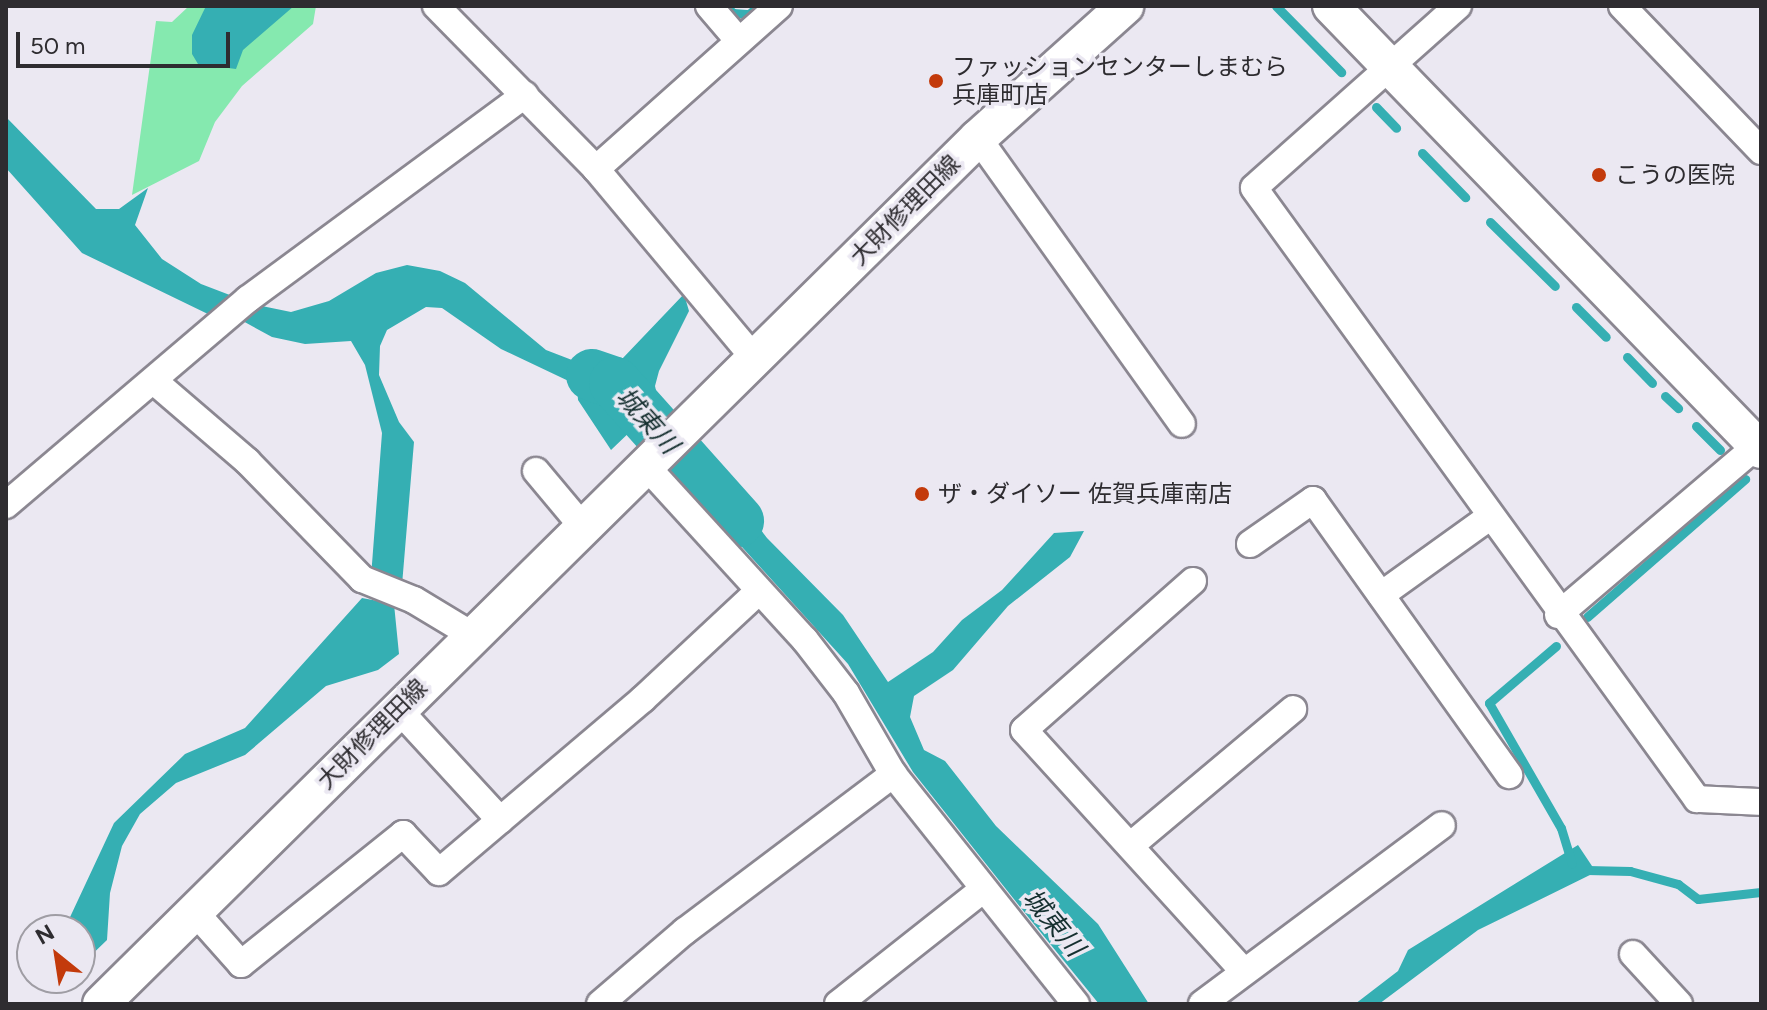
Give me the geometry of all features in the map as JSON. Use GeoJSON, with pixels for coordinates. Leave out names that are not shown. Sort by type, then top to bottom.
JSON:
{"type":"FeatureCollection","features":[{"type":"Feature","properties":{"kind":"street"},"geometry":{"type":"LineString","coordinates":[[436,6],[596,169],[755,359]]}},
{"type":"Feature","properties":{"kind":"street"},"geometry":{"type":"LineString","coordinates":[[709,6],[739,41]]}},
{"type":"Feature","properties":{"kind":"street"},"geometry":{"type":"LineString","coordinates":[[596,169],[779,6]]}},
{"type":"Feature","properties":{"kind":"street","name":"大財修理田線"},"geometry":{"type":"LineString","coordinates":[[101,1004],[978,138],[1125,6]]}},
{"type":"Feature","properties":{"kind":"street"},"geometry":{"type":"LineString","coordinates":[[1331,6],[1759,446],[1558,615]]}},
{"type":"Feature","properties":{"kind":"street"},"geometry":{"type":"LineString","coordinates":[[1458,6],[1254,188],[1558,615],[1697,799],[1761,802]]}},
{"type":"Feature","properties":{"kind":"street"},"geometry":{"type":"LineString","coordinates":[[1622,6],[1761,151]]}},
{"type":"Feature","properties":{"kind":"street"},"geometry":{"type":"LineString","coordinates":[[6,505],[248,299],[525,95]]}},
{"type":"Feature","properties":{"kind":"street"},"geometry":{"type":"LineString","coordinates":[[978,138],[1182,424]]}},
{"type":"Feature","properties":{"kind":"street"},"geometry":{"type":"LineString","coordinates":[[154,381],[247,461],[362,579],[414,600],[472,635]]}},
{"type":"Feature","properties":{"kind":"street"},"geometry":{"type":"LineString","coordinates":[[647,467],[846,693],[893,774],[981,891],[1073,1003]]}},
{"type":"Feature","properties":{"kind":"street"},"geometry":{"type":"LineString","coordinates":[[536,471],[582,526]]}},
{"type":"Feature","properties":{"kind":"street"},"geometry":{"type":"LineString","coordinates":[[1250,544],[1313,500],[1509,775]]}},
{"type":"Feature","properties":{"kind":"street"},"geometry":{"type":"LineString","coordinates":[[1381,595],[1488,518]]}},
{"type":"Feature","properties":{"kind":"street"},"geometry":{"type":"LineString","coordinates":[[1193,581],[1024,730],[1244,972]]}},
{"type":"Feature","properties":{"kind":"street"},"geometry":{"type":"LineString","coordinates":[[194,911],[241,964],[403,834],[439,872],[643,699],[759,591]]}},
{"type":"Feature","properties":{"kind":"street"},"geometry":{"type":"LineString","coordinates":[[398,709],[500,820]]}},
{"type":"Feature","properties":{"kind":"street"},"geometry":{"type":"LineString","coordinates":[[1130,846],[1293,709]]}},
{"type":"Feature","properties":{"kind":"street"},"geometry":{"type":"LineString","coordinates":[[600,1004],[685,931],[893,774]]}},
{"type":"Feature","properties":{"kind":"street"},"geometry":{"type":"LineString","coordinates":[[1202,1004],[1442,825]]}},
{"type":"Feature","properties":{"kind":"street"},"geometry":{"type":"LineString","coordinates":[[838,1004],[981,891]]}},
{"type":"Feature","properties":{"kind":"street"},"geometry":{"type":"LineString","coordinates":[[1633,954],[1679,1004]]}},
{"type":"Feature","properties":{"kind":"green space"},"geometry":{"type":"Polygon","coordinates":[[[189,6],[316,6],[313,24],[242,86],[215,122],[199,161],[132,195],[156,21],[172,22],[189,6]]]}},
{"type":"Feature","properties":{"kind":"water"},"geometry":{"type":"Polygon","coordinates":[[[206,6],[294,6],[243,50],[236,69],[198,64],[192,54],[192,35],[206,6]]]}},
{"type":"Feature","properties":{"kind":"water"},"geometry":{"type":"Polygon","coordinates":[[[6,117],[96,209],[119,209],[148,188],[135,225],[162,259],[201,284],[235,297],[212,316],[82,253],[6,168],[6,117]]]}},
{"type":"Feature","properties":{"kind":"water"},"geometry":{"type":"Polygon","coordinates":[[[407,265],[440,271],[465,283],[546,350],[598,370],[622,359],[684,294],[689,311],[659,371],[655,386],[659,404],[611,450],[578,400],[577,385],[501,349],[442,308],[426,307],[387,330],[380,346],[379,375],[399,422],[414,442],[402,585],[371,577],[382,433],[365,365],[351,341],[305,344],[272,337],[241,320],[257,305],[291,312],[329,301],[376,273],[407,265]]]}},
{"type":"Feature","properties":{"kind":"water"},"geometry":{"type":"Polygon","coordinates":[[[705,456],[767,538],[843,615],[888,682],[933,652],[962,620],[1002,590],[1054,533],[1084,531],[1070,557],[1008,606],[953,670],[914,696],[910,717],[924,750],[945,761],[996,826],[1098,924],[1149,1004],[1099,1004],[1029,918],[913,772],[848,664],[694,494],[684,475],[705,456]]]}},
{"type":"Feature","properties":{"kind":"water"},"geometry":{"type":"Polygon","coordinates":[[[362,598],[394,604],[399,654],[378,670],[326,686],[245,755],[176,783],[140,814],[122,846],[110,893],[107,940],[96,951],[96,914],[71,914],[114,823],[185,754],[245,728],[362,598]]]}},
{"type":"Feature","properties":{"kind":"water"},"geometry":{"type":"Polygon","coordinates":[[[1578,845],[1596,872],[1478,930],[1379,1004],[1355,1004],[1398,971],[1408,950],[1578,845]]]}},
{"type":"Feature","properties":{"kind":"waterway"},"geometry":{"type":"LineString","coordinates":[[726,6],[733,13],[749,14],[758,6]]}},
{"type":"Feature","properties":{"kind":"waterway"},"geometry":{"type":"LineString","coordinates":[[1276,6],[1341,72]]}},
{"type":"Feature","properties":{"kind":"waterway"},"geometry":{"type":"LineString","coordinates":[[1376,107],[1396,128]]}},
{"type":"Feature","properties":{"kind":"waterway"},"geometry":{"type":"LineString","coordinates":[[1422,153],[1465,197]]}},
{"type":"Feature","properties":{"kind":"waterway"},"geometry":{"type":"LineString","coordinates":[[1490,222],[1555,286]]}},
{"type":"Feature","properties":{"kind":"waterway"},"geometry":{"type":"LineString","coordinates":[[1576,307],[1606,337]]}},
{"type":"Feature","properties":{"kind":"waterway"},"geometry":{"type":"LineString","coordinates":[[1627,357],[1652,383]]}},
{"type":"Feature","properties":{"kind":"waterway","name":"城東川"},"geometry":{"type":"LineString","coordinates":[[592,375],[615,383],[738,521]]}},
{"type":"Feature","properties":{"kind":"waterway"},"geometry":{"type":"LineString","coordinates":[[1665,396],[1678,408]]}},
{"type":"Feature","properties":{"kind":"waterway"},"geometry":{"type":"LineString","coordinates":[[1696,426],[1720,450]]}},
{"type":"Feature","properties":{"kind":"waterway"},"geometry":{"type":"LineString","coordinates":[[1587,617],[1745,479]]}},
{"type":"Feature","properties":{"kind":"waterway"},"geometry":{"type":"LineString","coordinates":[[1556,646],[1489,703],[1561,828],[1572,863]]}},
{"type":"Feature","properties":{"kind":"waterway"},"geometry":{"type":"LineString","coordinates":[[1587,870],[1630,871],[1678,884],[1698,899],[1761,892]]}},
{"type":"Feature","properties":{"kind":"place","name":"ファッションセンターしまむら 兵庫町店"},"geometry":{"type":"Point","coordinates":[936,81]}},
{"type":"Feature","properties":{"kind":"place","name":"こうの医院"},"geometry":{"type":"Point","coordinates":[1599,175]}},
{"type":"Feature","properties":{"kind":"place","name":"ザ・ダイソー 佐賀兵庫南店"},"geometry":{"type":"Point","coordinates":[922,494]}}]}
